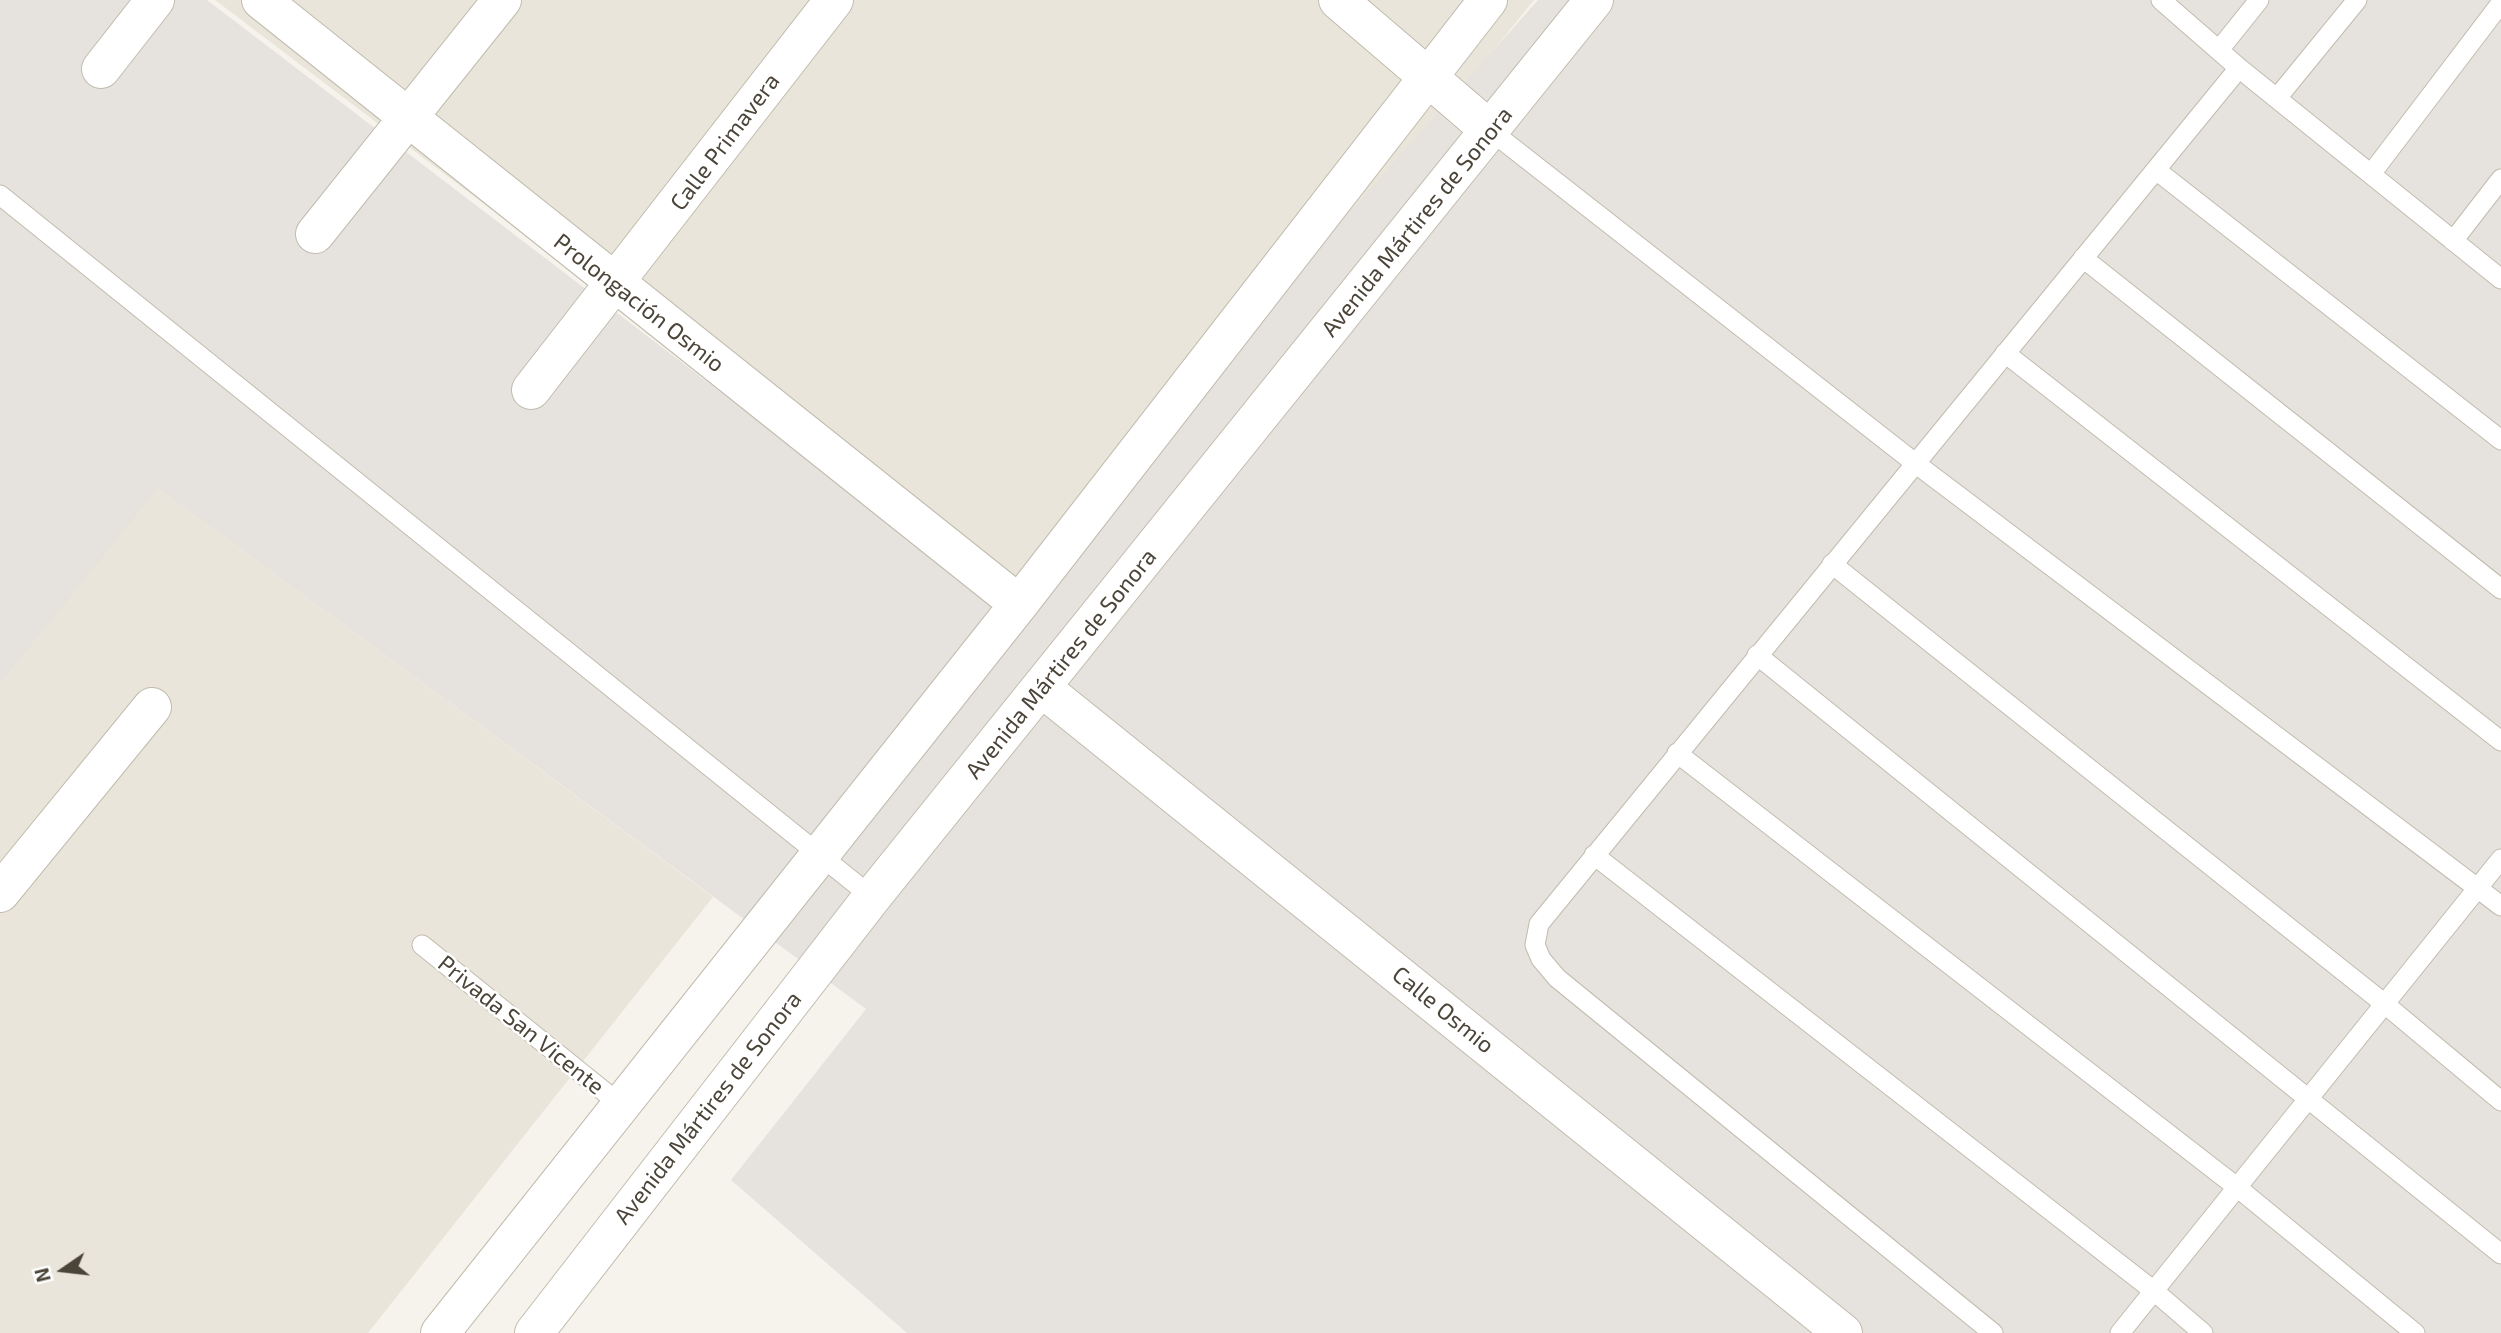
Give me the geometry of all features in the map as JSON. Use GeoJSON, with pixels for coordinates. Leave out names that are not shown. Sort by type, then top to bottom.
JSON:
{"type":"FeatureCollection","features":[{"type":"Feature","properties":{"kind":"street"},"geometry":{"type":"LineString","coordinates":[[101,69],[155,0]]}},
{"type":"Feature","properties":{"kind":"street","name":"Prolongación Osmio"},"geometry":{"type":"LineString","coordinates":[[261,0],[1019,604]]}},
{"type":"Feature","properties":{"kind":"street"},"geometry":{"type":"LineString","coordinates":[[315,234],[410,119],[502,0]]}},
{"type":"Feature","properties":{"kind":"street","name":"Calle Primavera"},"geometry":{"type":"LineString","coordinates":[[531,390],[616,285],[834,0]]}},
{"type":"Feature","properties":{"kind":"street"},"geometry":{"type":"LineString","coordinates":[[1338,0],[1429,75],[1491,131]]}},
{"type":"Feature","properties":{"kind":"street"},"geometry":{"type":"LineString","coordinates":[[440,1333],[1019,604],[1488,0]]}},
{"type":"Feature","properties":{"kind":"street","name":"Avenida Mártires de Sonora"},"geometry":{"type":"LineString","coordinates":[[534,1333],[872,897],[1594,0]]}},
{"type":"Feature","properties":{"kind":"street","name":"Calle Osmio"},"geometry":{"type":"LineString","coordinates":[[1042,688],[1843,1333]]}},
{"type":"Feature","properties":{"kind":"street"},"geometry":{"type":"LineString","coordinates":[[0,893],[152,708]]}},
{"type":"Feature","properties":{"kind":"lane"},"geometry":{"type":"LineString","coordinates":[[2161,0],[2239,68],[2501,279]]}},
{"type":"Feature","properties":{"kind":"lane"},"geometry":{"type":"LineString","coordinates":[[2219,50],[2259,0]]}},
{"type":"Feature","properties":{"kind":"lane"},"geometry":{"type":"LineString","coordinates":[[2277,99],[2357,0]]}},
{"type":"Feature","properties":{"kind":"lane"},"geometry":{"type":"LineString","coordinates":[[2371,174],[2501,3]]}},
{"type":"Feature","properties":{"kind":"lane"},"geometry":{"type":"LineString","coordinates":[[1993,1333],[1557,978],[1541,959],[1535,946],[1539,924],[2239,68]]}},
{"type":"Feature","properties":{"kind":"lane"},"geometry":{"type":"LineString","coordinates":[[1491,131],[1915,463],[2501,906]]}},
{"type":"Feature","properties":{"kind":"lane"},"geometry":{"type":"LineString","coordinates":[[2156,170],[2501,440]]}},
{"type":"Feature","properties":{"kind":"lane"},"geometry":{"type":"LineString","coordinates":[[2454,240],[2501,179]]}},
{"type":"Feature","properties":{"kind":"lane"},"geometry":{"type":"LineString","coordinates":[[0,195],[872,897]]}},
{"type":"Feature","properties":{"kind":"lane"},"geometry":{"type":"LineString","coordinates":[[2083,258],[2501,589]]}},
{"type":"Feature","properties":{"kind":"lane"},"geometry":{"type":"LineString","coordinates":[[2005,353],[2501,741]]}},
{"type":"Feature","properties":{"kind":"lane"},"geometry":{"type":"LineString","coordinates":[[1832,564],[2386,1005],[2501,1101]]}},
{"type":"Feature","properties":{"kind":"lane"},"geometry":{"type":"LineString","coordinates":[[1757,655],[2501,1254]]}},
{"type":"Feature","properties":{"kind":"lane"},"geometry":{"type":"LineString","coordinates":[[1677,753],[2238,1188],[2414,1333]]}},
{"type":"Feature","properties":{"kind":"lane"},"geometry":{"type":"LineString","coordinates":[[1594,855],[2154,1291],[2203,1333]]}},
{"type":"Feature","properties":{"kind":"lane"},"geometry":{"type":"LineString","coordinates":[[2120,1333],[2501,859]]}},
{"type":"Feature","properties":{"kind":"lane","name":"Privada San Vicente"},"geometry":{"type":"LineString","coordinates":[[422,945],[621,1105]]}},
{"type":"Feature","properties":{"kind":"shaded area"},"geometry":{"type":"Polygon","coordinates":[[[0,0],[207,0],[1001,606],[1538,0],[2501,0],[2501,1333],[907,1333],[731,1180],[866,1009],[158,488],[0,684],[0,0]]]}},
{"type":"Feature","properties":{"kind":"shaded area"},"geometry":{"type":"Polygon","coordinates":[[[215,0],[1534,0],[1034,621],[215,0]]]}},
{"type":"Feature","properties":{"kind":"shaded area"},"geometry":{"type":"Polygon","coordinates":[[[157,487],[713,897],[368,1333],[0,1333],[0,684],[157,487]]]}}]}
